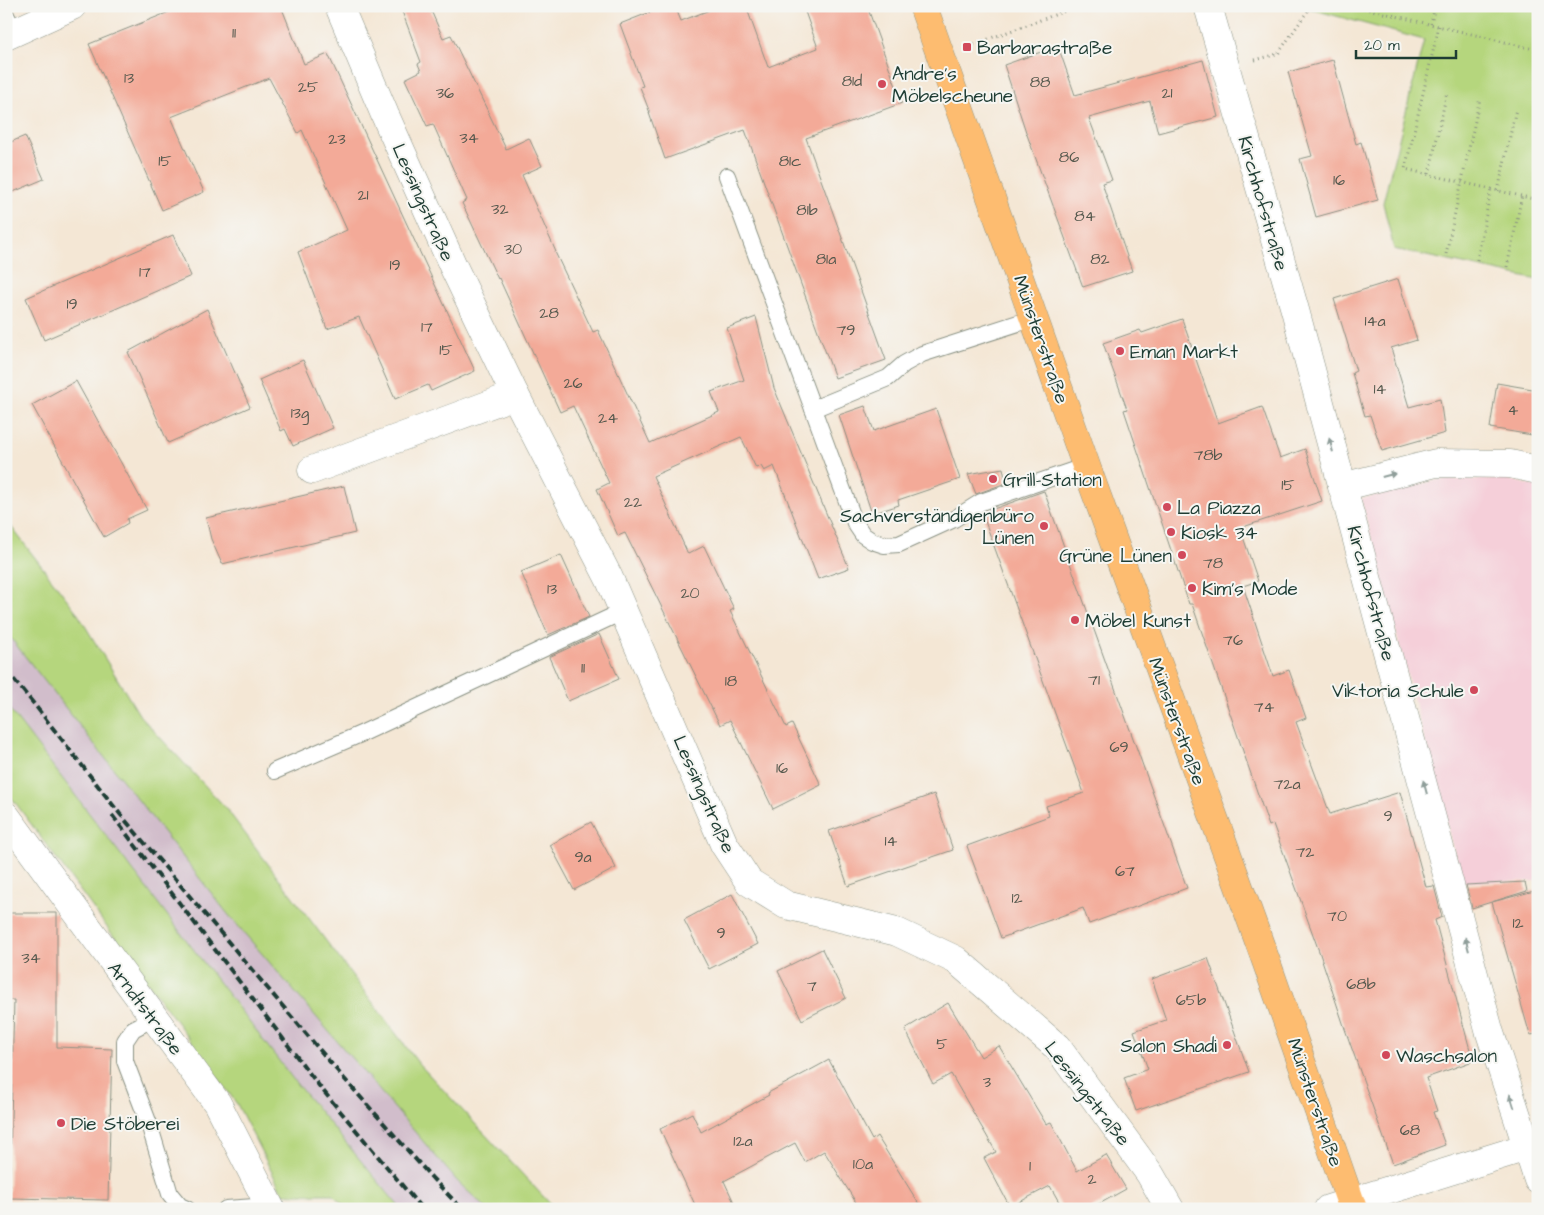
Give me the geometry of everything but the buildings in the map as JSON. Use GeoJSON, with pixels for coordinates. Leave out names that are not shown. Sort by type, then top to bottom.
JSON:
{"type":"FeatureCollection","features":[{"type":"Feature","properties":{"kind":"main road","name":"Münsterstraße"},"geometry":{"type":"LineString","coordinates":[[923,6],[1086,466],[1266,961],[1344,1206]]}},
{"type":"Feature","properties":{"kind":"street"},"geometry":{"type":"LineString","coordinates":[[9,28],[72,6]]}},
{"type":"Feature","properties":{"kind":"street","name":"Lessingstraße"},"geometry":{"type":"LineString","coordinates":[[339,6],[385,115],[453,266],[515,395],[609,578],[724,844],[749,882],[786,905],[898,932],[956,960],[1057,1047],[1150,1174],[1170,1209]]}},
{"type":"Feature","properties":{"kind":"street","name":"Kirchhofstraße"},"geometry":{"type":"LineString","coordinates":[[1208,6],[1292,301],[1489,1030],[1530,1141],[1538,1180]]}},
{"type":"Feature","properties":{"kind":"street"},"geometry":{"type":"LineString","coordinates":[[312,470],[515,395]]}},
{"type":"Feature","properties":{"kind":"street"},"geometry":{"type":"LineString","coordinates":[[1342,487],[1436,462],[1510,464],[1538,470]]}},
{"type":"Feature","properties":{"kind":"street","name":"Arndtstraße"},"geometry":{"type":"LineString","coordinates":[[6,816],[217,1103],[271,1207]]}},
{"type":"Feature","properties":{"kind":"street"},"geometry":{"type":"LineString","coordinates":[[1344,1206],[1530,1141]]}},
{"type":"Feature","properties":{"kind":"lane"},"geometry":{"type":"LineString","coordinates":[[727,176],[855,523],[863,535],[872,541],[884,545],[899,544],[954,519],[981,502],[1086,466]]}},
{"type":"Feature","properties":{"kind":"lane"},"geometry":{"type":"LineString","coordinates":[[814,409],[888,378],[904,364],[922,354],[1034,318]]}},
{"type":"Feature","properties":{"kind":"lane"},"geometry":{"type":"LineString","coordinates":[[275,771],[364,733],[624,611]]}},
{"type":"Feature","properties":{"kind":"lane"},"geometry":{"type":"LineString","coordinates":[[154,1018],[133,1029],[125,1040],[125,1061],[149,1124],[170,1194],[180,1206],[187,1209]]}},
{"type":"Feature","properties":{"kind":"lane"},"geometry":{"type":"LineString","coordinates":[[226,1209],[271,1207]]}},
{"type":"Feature","properties":{"kind":"path"},"geometry":{"type":"LineString","coordinates":[[941,56],[1079,6]]}},
{"type":"Feature","properties":{"kind":"path"},"geometry":{"type":"LineString","coordinates":[[1226,67],[1278,54],[1311,6]]}},
{"type":"Feature","properties":{"kind":"path"},"geometry":{"type":"LineString","coordinates":[[1354,6],[1538,50]]}},
{"type":"Feature","properties":{"kind":"path"},"geometry":{"type":"LineString","coordinates":[[1431,24],[1435,6]]}},
{"type":"Feature","properties":{"kind":"path"},"geometry":{"type":"LineString","coordinates":[[1439,26],[1405,169],[1536,200],[1538,178]]}},
{"type":"Feature","properties":{"kind":"path"},"geometry":{"type":"LineString","coordinates":[[1429,174],[1448,92]]}},
{"type":"Feature","properties":{"kind":"path"},"geometry":{"type":"LineString","coordinates":[[1446,254],[1480,98]]}},
{"type":"Feature","properties":{"kind":"path"},"geometry":{"type":"LineString","coordinates":[[1498,191],[1516,109]]}},
{"type":"Feature","properties":{"kind":"path"},"geometry":{"type":"LineString","coordinates":[[1477,260],[1491,189]]}},
{"type":"Feature","properties":{"kind":"path"},"geometry":{"type":"LineString","coordinates":[[1507,267],[1522,196]]}},
{"type":"Feature","properties":{"kind":"shaded area","name":"Viktoria Schule"},"geometry":{"type":"Polygon","coordinates":[[[1507,479],[1538,487],[1538,881],[1462,882],[1361,499],[1438,480],[1507,479]]]}},
{"type":"Feature","properties":{"kind":"shaded area"},"geometry":{"type":"Polygon","coordinates":[[[6,632],[227,913],[458,1182],[487,1209],[401,1209],[296,1083],[6,705],[6,632]]]}},
{"type":"Feature","properties":{"kind":"green space"},"geometry":{"type":"Polygon","coordinates":[[[1300,6],[1538,6],[1538,280],[1394,249],[1383,203],[1424,40],[1300,6]]]}},
{"type":"Feature","properties":{"kind":"green space"},"geometry":{"type":"Polygon","coordinates":[[[6,520],[76,611],[140,716],[225,807],[419,1064],[555,1209],[487,1209],[458,1182],[227,913],[6,632],[6,520]]]}},
{"type":"Feature","properties":{"kind":"green space"},"geometry":{"type":"Polygon","coordinates":[[[6,705],[296,1083],[401,1209],[347,1209],[333,1194],[283,1194],[237,1104],[6,790],[6,705]]]}},
{"type":"Feature","properties":{"kind":"railway"},"geometry":{"type":"LineString","coordinates":[[6,670],[120,814],[341,1075],[462,1209]]}},
{"type":"Feature","properties":{"kind":"railway"},"geometry":{"type":"LineString","coordinates":[[112,815],[320,1087],[422,1209]]}},
{"type":"Feature","properties":{"kind":"place","name":"Barbarastraße"},"geometry":{"type":"Point","coordinates":[967,47]}},
{"type":"Feature","properties":{"kind":"place","name":"Andre's Möbelscheune"},"geometry":{"type":"Point","coordinates":[882,84]}},
{"type":"Feature","properties":{"kind":"place","name":"Eman Markt"},"geometry":{"type":"Point","coordinates":[1120,351]}},
{"type":"Feature","properties":{"kind":"place","name":"Grill-Station"},"geometry":{"type":"Point","coordinates":[993,479]}},
{"type":"Feature","properties":{"kind":"place","name":"La Piazza"},"geometry":{"type":"Point","coordinates":[1167,507]}},
{"type":"Feature","properties":{"kind":"place","name":"Sachverständigenbüro Lünen"},"geometry":{"type":"Point","coordinates":[1044,526]}},
{"type":"Feature","properties":{"kind":"place","name":"Kiosk 34"},"geometry":{"type":"Point","coordinates":[1171,532]}},
{"type":"Feature","properties":{"kind":"place","name":"Grüne Lünen"},"geometry":{"type":"Point","coordinates":[1182,555]}},
{"type":"Feature","properties":{"kind":"place","name":"Kim's Mode"},"geometry":{"type":"Point","coordinates":[1192,588]}},
{"type":"Feature","properties":{"kind":"place","name":"Möbel Kunst"},"geometry":{"type":"Point","coordinates":[1075,620]}},
{"type":"Feature","properties":{"kind":"place","name":"Viktoria Schule"},"geometry":{"type":"Point","coordinates":[1474,690]}},
{"type":"Feature","properties":{"kind":"place","name":"Salon Shadi"},"geometry":{"type":"Point","coordinates":[1227,1045]}},
{"type":"Feature","properties":{"kind":"place","name":"Waschsalon"},"geometry":{"type":"Point","coordinates":[1386,1055]}},
{"type":"Feature","properties":{"kind":"place","name":"Die Stöberei"},"geometry":{"type":"Point","coordinates":[61,1123]}}]}
